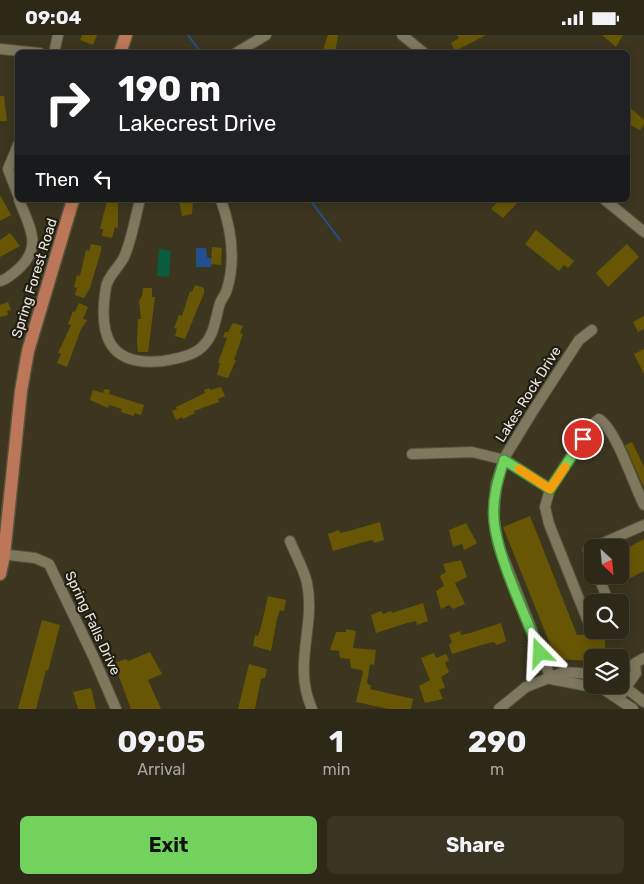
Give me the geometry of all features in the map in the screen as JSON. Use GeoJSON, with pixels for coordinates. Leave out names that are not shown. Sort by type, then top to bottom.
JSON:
{"type":"FeatureCollection","features":[{"type":"Feature","properties":{"kind":"main road"},"geometry":{"type":"LineString","coordinates":[[121,50],[126,35]]}},
{"type":"Feature","properties":{"kind":"main road","name":"Spring Forest Road"},"geometry":{"type":"LineString","coordinates":[[0,574],[21,391],[29,342],[72,202]]}},
{"type":"Feature","properties":{"kind":"street"},"geometry":{"type":"LineString","coordinates":[[55,50],[58,35]]}},
{"type":"Feature","properties":{"kind":"street"},"geometry":{"type":"LineString","coordinates":[[241,50],[266,35]]}},
{"type":"Feature","properties":{"kind":"street"},"geometry":{"type":"LineString","coordinates":[[402,35],[420,50]]}},
{"type":"Feature","properties":{"kind":"street"},"geometry":{"type":"LineString","coordinates":[[0,49],[15,50]]}},
{"type":"Feature","properties":{"kind":"street"},"geometry":{"type":"LineString","coordinates":[[15,152],[8,169],[15,187]]}},
{"type":"Feature","properties":{"kind":"street"},"geometry":{"type":"LineString","coordinates":[[0,281],[26,262],[32,252],[33,237],[21,202]]}},
{"type":"Feature","properties":{"kind":"street"},"geometry":{"type":"LineString","coordinates":[[139,202],[125,255],[106,285],[105,325],[114,350],[127,360],[145,363],[184,356],[201,349],[213,333],[221,300],[227,290],[232,245],[228,220],[222,202]]}},
{"type":"Feature","properties":{"kind":"street"},"geometry":{"type":"LineString","coordinates":[[607,202],[644,232]]}},
{"type":"Feature","properties":{"kind":"street","name":"Lakes Rock Drive"},"geometry":{"type":"LineString","coordinates":[[551,679],[498,544],[494,519],[496,484],[504,460],[533,411],[579,340],[592,330]]}},
{"type":"Feature","properties":{"kind":"street"},"geometry":{"type":"LineString","coordinates":[[584,609],[549,524],[544,507],[550,489],[592,425],[599,419],[604,422],[617,444],[644,505]]}},
{"type":"Feature","properties":{"kind":"street"},"geometry":{"type":"LineString","coordinates":[[412,454],[472,452],[504,460],[550,489]]}},
{"type":"Feature","properties":{"kind":"street"},"geometry":{"type":"LineString","coordinates":[[613,539],[644,525]]}},
{"type":"Feature","properties":{"kind":"street"},"geometry":{"type":"LineString","coordinates":[[290,541],[307,583],[308,617],[302,660],[305,688],[312,709]]}},
{"type":"Feature","properties":{"kind":"street","name":"Spring Falls Drive"},"geometry":{"type":"LineString","coordinates":[[2,554],[35,558],[49,564],[94,657],[116,709]]}},
{"type":"Feature","properties":{"kind":"street"},"geometry":{"type":"LineString","coordinates":[[629,680],[640,672],[635,663],[644,658]]}},
{"type":"Feature","properties":{"kind":"street"},"geometry":{"type":"LineString","coordinates":[[499,709],[526,687],[551,679],[564,672],[584,673]]}},
{"type":"Feature","properties":{"kind":"street"},"geometry":{"type":"LineString","coordinates":[[551,679],[603,689],[633,709]]}},
{"type":"Feature","properties":{"kind":"street"},"geometry":{"type":"LineString","coordinates":[[629,690],[644,702]]}},
{"type":"Feature","properties":{"kind":"street"},"geometry":{"type":"LineString","coordinates":[[619,698],[620,694]]}},
{"type":"Feature","properties":{"kind":"green space"},"geometry":{"type":"Polygon","coordinates":[[[159,249],[171,251],[169,277],[157,276],[159,249]]]}},
{"type":"Feature","properties":{"kind":"water"},"geometry":{"type":"Polygon","coordinates":[[[196,248],[206,248],[207,257],[212,259],[211,267],[196,267],[196,248]]]}},
{"type":"Feature","properties":{"kind":"building"},"geometry":{"type":"Polygon","coordinates":[[[82,35],[97,35],[93,45],[80,40],[82,35]]]}},
{"type":"Feature","properties":{"kind":"building"},"geometry":{"type":"Polygon","coordinates":[[[328,35],[338,35],[336,50],[323,50],[328,35]]]}},
{"type":"Feature","properties":{"kind":"building"},"geometry":{"type":"Polygon","coordinates":[[[457,35],[486,35],[454,50],[451,43],[459,38],[457,35]]]}},
{"type":"Feature","properties":{"kind":"building"},"geometry":{"type":"Polygon","coordinates":[[[602,35],[623,35],[616,47],[602,35]]]}},
{"type":"Feature","properties":{"kind":"building"},"geometry":{"type":"Polygon","coordinates":[[[0,96],[4,96],[7,121],[0,121],[0,96]]]}},
{"type":"Feature","properties":{"kind":"building"},"geometry":{"type":"Polygon","coordinates":[[[630,108],[644,120],[640,130],[630,125],[630,108]]]}},
{"type":"Feature","properties":{"kind":"building"},"geometry":{"type":"Polygon","coordinates":[[[0,195],[11,215],[0,221],[0,195]]]}},
{"type":"Feature","properties":{"kind":"building"},"geometry":{"type":"Polygon","coordinates":[[[107,202],[118,202],[118,228],[115,227],[112,238],[102,236],[103,229],[100,229],[107,202]]]}},
{"type":"Feature","properties":{"kind":"building"},"geometry":{"type":"Polygon","coordinates":[[[179,202],[193,202],[192,214],[182,216],[179,202]]]}},
{"type":"Feature","properties":{"kind":"building"},"geometry":{"type":"Polygon","coordinates":[[[497,202],[518,202],[503,218],[491,209],[497,202]]]}},
{"type":"Feature","properties":{"kind":"building"},"geometry":{"type":"Polygon","coordinates":[[[536,230],[574,261],[568,268],[564,265],[559,271],[525,244],[536,230]]]}},
{"type":"Feature","properties":{"kind":"building"},"geometry":{"type":"Polygon","coordinates":[[[10,233],[20,246],[0,257],[0,240],[10,233]]]}},
{"type":"Feature","properties":{"kind":"building"},"geometry":{"type":"Polygon","coordinates":[[[91,244],[101,246],[101,251],[90,288],[84,298],[75,295],[77,288],[74,287],[77,275],[80,276],[86,250],[89,251],[91,244]]]}},
{"type":"Feature","properties":{"kind":"building"},"geometry":{"type":"Polygon","coordinates":[[[627,244],[639,257],[608,287],[596,273],[627,244]]]}},
{"type":"Feature","properties":{"kind":"building"},"geometry":{"type":"Polygon","coordinates":[[[212,247],[222,248],[221,265],[211,264],[212,247]]]}},
{"type":"Feature","properties":{"kind":"building"},"geometry":{"type":"Polygon","coordinates":[[[195,285],[204,288],[204,293],[185,339],[175,336],[177,329],[174,328],[179,315],[182,316],[190,291],[192,292],[195,285]]]}},
{"type":"Feature","properties":{"kind":"building"},"geometry":{"type":"Polygon","coordinates":[[[143,288],[152,288],[152,297],[155,297],[148,352],[138,352],[138,319],[141,319],[139,301],[143,288]]]}},
{"type":"Feature","properties":{"kind":"building"},"geometry":{"type":"Polygon","coordinates":[[[8,302],[11,310],[7,311],[8,315],[0,317],[0,305],[8,302]]]}},
{"type":"Feature","properties":{"kind":"building"},"geometry":{"type":"Polygon","coordinates":[[[79,303],[88,307],[83,319],[87,320],[81,329],[67,367],[57,363],[61,354],[58,353],[71,325],[68,324],[73,311],[75,312],[79,303]]]}},
{"type":"Feature","properties":{"kind":"building"},"geometry":{"type":"Polygon","coordinates":[[[644,316],[644,329],[638,332],[633,322],[644,316]]]}},
{"type":"Feature","properties":{"kind":"building"},"geometry":{"type":"Polygon","coordinates":[[[233,323],[243,326],[240,333],[243,334],[234,360],[236,360],[228,378],[217,375],[220,363],[218,363],[227,338],[223,337],[233,323]]]}},
{"type":"Feature","properties":{"kind":"building"},"geometry":{"type":"Polygon","coordinates":[[[644,349],[644,374],[634,354],[644,349]]]}},
{"type":"Feature","properties":{"kind":"building"},"geometry":{"type":"Polygon","coordinates":[[[221,387],[225,396],[218,399],[219,402],[194,411],[195,413],[183,419],[182,417],[176,420],[172,411],[177,409],[176,407],[205,393],[204,390],[221,387]]]}},
{"type":"Feature","properties":{"kind":"building"},"geometry":{"type":"Polygon","coordinates":[[[104,389],[110,390],[109,394],[144,405],[141,415],[134,413],[134,416],[121,412],[122,409],[109,405],[108,408],[90,400],[93,390],[103,393],[104,389]]]}},
{"type":"Feature","properties":{"kind":"building"},"geometry":{"type":"Polygon","coordinates":[[[632,442],[644,467],[644,488],[625,445],[632,442]]]}},
{"type":"Feature","properties":{"kind":"building"},"geometry":{"type":"Polygon","coordinates":[[[530,516],[577,635],[584,635],[584,639],[605,639],[605,649],[584,649],[584,661],[556,659],[503,527],[530,516]]]}},
{"type":"Feature","properties":{"kind":"building"},"geometry":{"type":"Polygon","coordinates":[[[380,522],[384,540],[374,543],[373,540],[333,551],[328,534],[339,530],[340,533],[349,531],[380,522]]]}},
{"type":"Feature","properties":{"kind":"building"},"geometry":{"type":"Polygon","coordinates":[[[466,523],[477,543],[464,550],[462,544],[453,547],[449,530],[466,523]]]}},
{"type":"Feature","properties":{"kind":"building"},"geometry":{"type":"Polygon","coordinates":[[[644,539],[644,571],[629,579],[629,547],[644,539]]]}},
{"type":"Feature","properties":{"kind":"building"},"geometry":{"type":"Polygon","coordinates":[[[461,560],[467,577],[455,583],[465,604],[453,609],[449,605],[441,609],[436,591],[444,586],[440,576],[446,572],[443,564],[461,560]]]}},
{"type":"Feature","properties":{"kind":"building"},"geometry":{"type":"Polygon","coordinates":[[[268,596],[286,600],[284,611],[280,610],[277,619],[271,651],[253,646],[255,635],[258,636],[261,627],[268,596]]]}},
{"type":"Feature","properties":{"kind":"building"},"geometry":{"type":"Polygon","coordinates":[[[423,603],[428,621],[417,625],[416,621],[407,623],[376,633],[371,615],[381,611],[383,614],[391,611],[392,613],[423,603]]]}},
{"type":"Feature","properties":{"kind":"building"},"geometry":{"type":"Polygon","coordinates":[[[42,620],[60,625],[48,671],[46,670],[36,709],[18,709],[42,620]]]}},
{"type":"Feature","properties":{"kind":"building"},"geometry":{"type":"Polygon","coordinates":[[[501,623],[506,641],[497,645],[494,642],[485,644],[452,654],[449,645],[452,642],[449,635],[460,631],[461,635],[470,633],[501,623]]]}},
{"type":"Feature","properties":{"kind":"building"},"geometry":{"type":"Polygon","coordinates":[[[346,629],[356,631],[353,648],[376,650],[374,665],[370,664],[367,683],[371,686],[370,689],[413,699],[411,709],[389,709],[356,702],[363,672],[351,668],[350,659],[340,658],[339,651],[330,650],[336,632],[346,632],[346,629]]]}},
{"type":"Feature","properties":{"kind":"building"},"geometry":{"type":"Polygon","coordinates":[[[150,652],[162,674],[148,680],[161,709],[131,709],[114,663],[126,659],[128,661],[150,652]]]}},
{"type":"Feature","properties":{"kind":"building"},"geometry":{"type":"Polygon","coordinates":[[[434,653],[436,658],[446,654],[449,660],[445,663],[449,672],[441,677],[445,687],[439,690],[443,699],[425,703],[419,686],[430,680],[421,658],[434,653]]]}},
{"type":"Feature","properties":{"kind":"building"},"geometry":{"type":"Polygon","coordinates":[[[249,664],[267,669],[265,678],[261,679],[255,709],[238,709],[249,664]]]}},
{"type":"Feature","properties":{"kind":"building"},"geometry":{"type":"Polygon","coordinates":[[[91,688],[96,709],[78,709],[73,692],[91,688]]]}},
{"type":"Feature","properties":{"kind":"waterway"},"geometry":{"type":"LineString","coordinates":[[188,35],[199,50]]}},
{"type":"Feature","properties":{"kind":"waterway"},"geometry":{"type":"LineString","coordinates":[[312,202],[340,240]]}},
{"type":"Feature","properties":{"kind":"slow traffic"},"geometry":{"type":"LineString","coordinates":[[519,469],[550,489],[565,467]]}},
{"type":"Feature","properties":{"kind":"route"},"geometry":{"type":"LineString","coordinates":[[540,653],[498,544],[494,519],[496,484],[504,460],[550,489],[583,439]]}}]}
